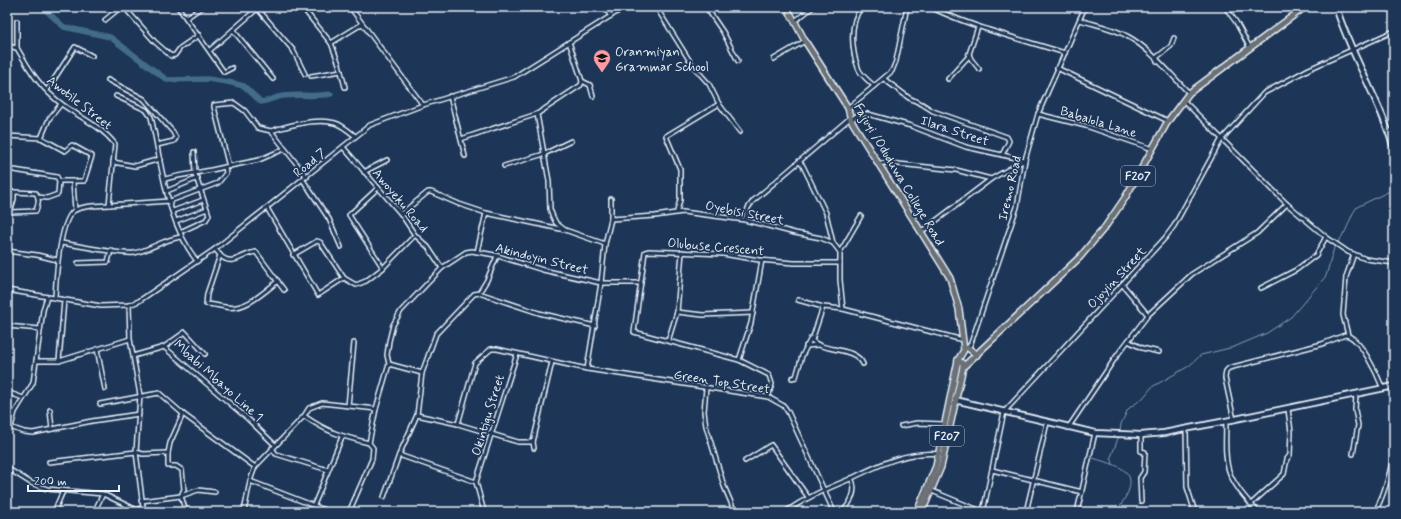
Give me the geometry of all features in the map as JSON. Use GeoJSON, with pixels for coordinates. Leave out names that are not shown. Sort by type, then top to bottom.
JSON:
{"type":"FeatureCollection","features":[{"type":"Feature","properties":{"kind":"main road","name":"Fajuyi /Oduduwa College Road"},"geometry":{"type":"LineString","coordinates":[[787,7],[805,41],[848,108],[851,119],[950,278],[959,309],[963,340],[966,349]]}},
{"type":"Feature","properties":{"kind":"main road","name":"F207"},"geometry":{"type":"LineString","coordinates":[[922,512],[932,491],[963,367],[1080,257],[1106,227],[1125,198],[1168,121],[1189,93],[1305,7]]}},
{"type":"Feature","properties":{"kind":"main road"},"geometry":{"type":"LineString","coordinates":[[963,367],[963,364],[958,360],[966,349],[977,355]]}},
{"type":"Feature","properties":{"kind":"main road","name":"F207"},"geometry":{"type":"LineString","coordinates":[[917,512],[941,454],[944,424],[958,360]]}},
{"type":"Feature","properties":{"kind":"street"},"geometry":{"type":"LineString","coordinates":[[104,20],[122,7],[145,32],[171,56],[175,55],[180,48],[199,35]]}},
{"type":"Feature","properties":{"kind":"street"},"geometry":{"type":"LineString","coordinates":[[178,7],[210,50],[224,72],[232,68]]}},
{"type":"Feature","properties":{"kind":"street"},"geometry":{"type":"LineString","coordinates":[[186,18],[202,7]]}},
{"type":"Feature","properties":{"kind":"street"},"geometry":{"type":"LineString","coordinates":[[302,7],[331,43],[345,87]]}},
{"type":"Feature","properties":{"kind":"street"},"geometry":{"type":"LineString","coordinates":[[350,7],[423,105]]}},
{"type":"Feature","properties":{"kind":"street"},"geometry":{"type":"LineString","coordinates":[[604,7],[611,16]]}},
{"type":"Feature","properties":{"kind":"street","name":"Road 7"},"geometry":{"type":"LineString","coordinates":[[7,290],[101,306],[129,304],[149,295],[215,249],[303,180],[355,136],[370,126],[423,105],[514,77],[625,7]]}},
{"type":"Feature","properties":{"kind":"street"},"geometry":{"type":"LineString","coordinates":[[656,7],[693,66],[709,84],[719,104],[740,132]]}},
{"type":"Feature","properties":{"kind":"street"},"geometry":{"type":"LineString","coordinates":[[706,7],[726,38],[738,61]]}},
{"type":"Feature","properties":{"kind":"street"},"geometry":{"type":"LineString","coordinates":[[795,21],[813,7]]}},
{"type":"Feature","properties":{"kind":"street"},"geometry":{"type":"LineString","coordinates":[[862,7],[854,23],[852,40],[859,71],[874,86]]}},
{"type":"Feature","properties":{"kind":"street"},"geometry":{"type":"LineString","coordinates":[[848,108],[892,71],[896,60],[907,7]]}},
{"type":"Feature","properties":{"kind":"street"},"geometry":{"type":"LineString","coordinates":[[930,7],[957,20],[1065,53]]}},
{"type":"Feature","properties":{"kind":"street","name":"Iremo Road"},"geometry":{"type":"LineString","coordinates":[[966,349],[971,343],[1017,207],[1025,160],[1038,114],[1085,7]]}},
{"type":"Feature","properties":{"kind":"street"},"geometry":{"type":"LineString","coordinates":[[1225,7],[1236,22],[1250,48]]}},
{"type":"Feature","properties":{"kind":"street"},"geometry":{"type":"LineString","coordinates":[[1336,7],[1351,49],[1392,131],[1394,149]]}},
{"type":"Feature","properties":{"kind":"street"},"geometry":{"type":"LineString","coordinates":[[210,50],[258,8],[293,50],[305,74]]}},
{"type":"Feature","properties":{"kind":"street"},"geometry":{"type":"LineString","coordinates":[[7,46],[17,48],[17,20]]}},
{"type":"Feature","properties":{"kind":"street"},"geometry":{"type":"LineString","coordinates":[[1080,20],[1111,29],[1126,36],[1157,61],[1189,93]]}},
{"type":"Feature","properties":{"kind":"street"},"geometry":{"type":"LineString","coordinates":[[331,43],[362,24]]}},
{"type":"Feature","properties":{"kind":"street"},"geometry":{"type":"LineString","coordinates":[[948,79],[957,67],[963,64],[969,54],[978,27]]}},
{"type":"Feature","properties":{"kind":"street"},"geometry":{"type":"LineString","coordinates":[[232,30],[273,79]]}},
{"type":"Feature","properties":{"kind":"street","name":"Ojoyin Street"},"geometry":{"type":"LineString","coordinates":[[1004,412],[1166,238],[1221,140],[1264,93],[1351,49],[1394,31]]}},
{"type":"Feature","properties":{"kind":"street"},"geometry":{"type":"LineString","coordinates":[[1157,61],[1157,58],[1171,46],[1174,38]]}},
{"type":"Feature","properties":{"kind":"street"},"geometry":{"type":"LineString","coordinates":[[774,59],[805,41]]}},
{"type":"Feature","properties":{"kind":"street"},"geometry":{"type":"LineString","coordinates":[[461,139],[537,114],[581,86],[582,80],[569,42]]}},
{"type":"Feature","properties":{"kind":"street"},"geometry":{"type":"LineString","coordinates":[[47,90],[75,47],[92,56]]}},
{"type":"Feature","properties":{"kind":"street","name":"Awotile Street"},"geometry":{"type":"LineString","coordinates":[[17,48],[33,77],[62,104],[97,126],[115,144],[109,205]]}},
{"type":"Feature","properties":{"kind":"street"},"geometry":{"type":"LineString","coordinates":[[969,54],[971,59],[979,68]]}},
{"type":"Feature","properties":{"kind":"street"},"geometry":{"type":"LineString","coordinates":[[1057,68],[1168,121]]}},
{"type":"Feature","properties":{"kind":"street"},"geometry":{"type":"LineString","coordinates":[[311,76],[341,71]]}},
{"type":"Feature","properties":{"kind":"street"},"geometry":{"type":"LineString","coordinates":[[884,79],[909,98],[922,104],[933,112],[1007,137],[1009,141],[1002,155]]}},
{"type":"Feature","properties":{"kind":"street"},"geometry":{"type":"LineString","coordinates":[[108,80],[144,99],[173,132],[176,138],[174,141],[157,145]]}},
{"type":"Feature","properties":{"kind":"street"},"geometry":{"type":"LineString","coordinates":[[582,80],[590,85],[593,96]]}},
{"type":"Feature","properties":{"kind":"street"},"geometry":{"type":"LineString","coordinates":[[116,96],[146,110],[151,116],[167,191],[181,237],[197,261]]}},
{"type":"Feature","properties":{"kind":"street"},"geometry":{"type":"LineString","coordinates":[[450,96],[465,156]]}},
{"type":"Feature","properties":{"kind":"street"},"geometry":{"type":"LineString","coordinates":[[1183,100],[1221,140],[1287,204],[1331,241],[1354,254],[1366,258],[1394,263]]}},
{"type":"Feature","properties":{"kind":"street"},"geometry":{"type":"LineString","coordinates":[[230,167],[214,105],[234,103],[245,111],[258,128],[271,131],[286,126],[325,121],[335,123],[355,136]]}},
{"type":"Feature","properties":{"kind":"street"},"geometry":{"type":"LineString","coordinates":[[41,138],[49,118],[62,104]]}},
{"type":"Feature","properties":{"kind":"street"},"geometry":{"type":"LineString","coordinates":[[677,211],[680,200],[680,169],[666,136],[719,104]]}},
{"type":"Feature","properties":{"kind":"street"},"geometry":{"type":"LineString","coordinates":[[537,114],[549,181],[550,209],[556,223],[565,230]]}},
{"type":"Feature","properties":{"kind":"street","name":"Ilara Street"},"geometry":{"type":"LineString","coordinates":[[851,119],[859,114],[868,114],[911,126],[966,147],[1025,160]]}},
{"type":"Feature","properties":{"kind":"street","name":"Babalola Lane"},"geometry":{"type":"LineString","coordinates":[[1038,114],[1086,126],[1153,149]]}},
{"type":"Feature","properties":{"kind":"street"},"geometry":{"type":"LineString","coordinates":[[745,220],[748,208],[753,201],[851,119]]}},
{"type":"Feature","properties":{"kind":"street"},"geometry":{"type":"LineString","coordinates":[[271,131],[307,176]]}},
{"type":"Feature","properties":{"kind":"street"},"geometry":{"type":"LineString","coordinates":[[7,136],[41,138],[65,151],[72,145],[91,155],[86,180],[73,182],[59,181]]}},
{"type":"Feature","properties":{"kind":"street"},"geometry":{"type":"LineString","coordinates":[[504,166],[544,154],[571,141]]}},
{"type":"Feature","properties":{"kind":"street","name":"Awoyeku Road"},"geometry":{"type":"LineString","coordinates":[[343,147],[401,214],[415,235],[428,247],[442,268]]}},
{"type":"Feature","properties":{"kind":"street"},"geometry":{"type":"LineString","coordinates":[[165,180],[190,172],[195,174],[259,160],[284,149]]}},
{"type":"Feature","properties":{"kind":"street"},"geometry":{"type":"LineString","coordinates":[[180,232],[208,218],[209,215],[198,178],[195,174],[194,152]]}},
{"type":"Feature","properties":{"kind":"street"},"geometry":{"type":"LineString","coordinates":[[113,162],[135,166],[160,159]]}},
{"type":"Feature","properties":{"kind":"street"},"geometry":{"type":"LineString","coordinates":[[364,172],[387,160]]}},
{"type":"Feature","properties":{"kind":"street"},"geometry":{"type":"LineString","coordinates":[[920,232],[991,179],[1025,160]]}},
{"type":"Feature","properties":{"kind":"street"},"geometry":{"type":"LineString","coordinates":[[799,161],[824,208],[834,243],[840,252]]}},
{"type":"Feature","properties":{"kind":"street"},"geometry":{"type":"LineString","coordinates":[[879,163],[956,170],[991,179]]}},
{"type":"Feature","properties":{"kind":"street"},"geometry":{"type":"LineString","coordinates":[[55,297],[57,260],[66,223],[70,214],[75,210],[109,205],[170,201],[200,188],[218,183],[226,174],[225,167]]}},
{"type":"Feature","properties":{"kind":"street"},"geometry":{"type":"LineString","coordinates":[[7,192],[36,193],[38,197],[47,198],[58,194],[59,181],[57,177],[14,170]]}},
{"type":"Feature","properties":{"kind":"street"},"geometry":{"type":"LineString","coordinates":[[167,191],[198,178]]}},
{"type":"Feature","properties":{"kind":"street"},"geometry":{"type":"LineString","coordinates":[[303,180],[329,219],[341,247]]}},
{"type":"Feature","properties":{"kind":"street"},"geometry":{"type":"LineString","coordinates":[[73,182],[75,210]]}},
{"type":"Feature","properties":{"kind":"street"},"geometry":{"type":"LineString","coordinates":[[378,188],[349,215],[383,268]]}},
{"type":"Feature","properties":{"kind":"street"},"geometry":{"type":"LineString","coordinates":[[14,192],[14,199],[8,211],[36,211],[38,197]]}},
{"type":"Feature","properties":{"kind":"street"},"geometry":{"type":"LineString","coordinates":[[401,214],[428,192],[431,192],[459,204],[486,213],[565,230],[605,244]]}},
{"type":"Feature","properties":{"kind":"street"},"geometry":{"type":"LineString","coordinates":[[587,369],[602,282],[605,244],[611,219],[611,199]]}},
{"type":"Feature","properties":{"kind":"street"},"geometry":{"type":"LineString","coordinates":[[173,211],[204,200]]}},
{"type":"Feature","properties":{"kind":"street"},"geometry":{"type":"LineString","coordinates":[[1068,428],[1128,341],[1148,315],[1192,274],[1257,233],[1287,204]]}},
{"type":"Feature","properties":{"kind":"street"},"geometry":{"type":"LineString","coordinates":[[267,208],[293,255],[319,295],[344,278]]}},
{"type":"Feature","properties":{"kind":"street"},"geometry":{"type":"LineString","coordinates":[[176,221],[207,209]]}},
{"type":"Feature","properties":{"kind":"street","name":"Oyebisi Street"},"geometry":{"type":"LineString","coordinates":[[611,219],[655,216],[677,211],[745,220],[795,233],[822,238],[834,243]]}},
{"type":"Feature","properties":{"kind":"street","name":"Akindoyin Street"},"geometry":{"type":"LineString","coordinates":[[477,252],[486,213]]}},
{"type":"Feature","properties":{"kind":"street"},"geometry":{"type":"LineString","coordinates":[[843,309],[840,252],[861,216]]}},
{"type":"Feature","properties":{"kind":"street"},"geometry":{"type":"LineString","coordinates":[[293,255],[317,241],[320,242],[344,278],[353,284],[359,284],[366,282],[383,268],[415,235]]}},
{"type":"Feature","properties":{"kind":"street"},"geometry":{"type":"LineString","coordinates":[[61,243],[134,253],[171,238],[181,237]]}},
{"type":"Feature","properties":{"kind":"street"},"geometry":{"type":"LineString","coordinates":[[1261,288],[1296,270],[1316,255],[1326,237]]}},
{"type":"Feature","properties":{"kind":"street"},"geometry":{"type":"LineString","coordinates":[[215,249],[226,260],[234,261],[256,252],[284,290]]}},
{"type":"Feature","properties":{"kind":"street"},"geometry":{"type":"LineString","coordinates":[[78,263],[108,262],[111,250]]}},
{"type":"Feature","properties":{"kind":"street"},"geometry":{"type":"LineString","coordinates":[[7,251],[37,255],[57,260]]}},
{"type":"Feature","properties":{"kind":"street","name":"Olubuse Crescent"},"geometry":{"type":"LineString","coordinates":[[768,397],[772,384],[769,375],[739,360],[634,332],[647,251],[723,254],[794,263],[840,263]]}},
{"type":"Feature","properties":{"kind":"street","name":"Akindoyin Street"},"geometry":{"type":"LineString","coordinates":[[349,512],[372,458],[373,448],[369,443],[376,409],[389,364],[387,355],[393,325],[401,311],[442,268],[466,252],[477,252],[543,270],[602,282],[641,283]]}},
{"type":"Feature","properties":{"kind":"street"},"geometry":{"type":"LineString","coordinates":[[668,341],[677,312],[682,252]]}},
{"type":"Feature","properties":{"kind":"street"},"geometry":{"type":"LineString","coordinates":[[1354,254],[1346,277],[1343,315],[1348,335],[1355,340],[1376,369],[1384,388]]}},
{"type":"Feature","properties":{"kind":"street"},"geometry":{"type":"LineString","coordinates":[[220,255],[207,294],[206,304],[216,304],[225,308],[243,306],[278,281]]}},
{"type":"Feature","properties":{"kind":"street"},"geometry":{"type":"LineString","coordinates":[[479,293],[487,280],[496,256]]}},
{"type":"Feature","properties":{"kind":"street"},"geometry":{"type":"LineString","coordinates":[[739,360],[753,313],[762,260]]}},
{"type":"Feature","properties":{"kind":"street"},"geometry":{"type":"LineString","coordinates":[[1122,284],[1148,315]]}},
{"type":"Feature","properties":{"kind":"street"},"geometry":{"type":"LineString","coordinates":[[384,497],[399,455],[417,415],[422,373],[436,334],[474,294],[479,293],[539,314],[595,326]]}},
{"type":"Feature","properties":{"kind":"street"},"geometry":{"type":"LineString","coordinates":[[47,297],[43,310],[33,383],[15,412],[9,426],[24,432],[33,433],[92,421],[139,414]]}},
{"type":"Feature","properties":{"kind":"street"},"geometry":{"type":"LineString","coordinates":[[59,361],[64,300]]}},
{"type":"Feature","properties":{"kind":"street"},"geometry":{"type":"LineString","coordinates":[[798,300],[823,307],[843,309],[963,340]]}},
{"type":"Feature","properties":{"kind":"street"},"geometry":{"type":"LineString","coordinates":[[7,468],[32,483],[47,489],[103,494],[137,510],[143,507],[141,501],[136,452],[140,395],[130,339],[129,304]]}},
{"type":"Feature","properties":{"kind":"street"},"geometry":{"type":"LineString","coordinates":[[792,378],[796,377],[806,346],[823,307]]}},
{"type":"Feature","properties":{"kind":"street"},"geometry":{"type":"LineString","coordinates":[[677,312],[703,315],[753,313]]}},
{"type":"Feature","properties":{"kind":"street"},"geometry":{"type":"LineString","coordinates":[[7,326],[40,329]]}},
{"type":"Feature","properties":{"kind":"street"},"geometry":{"type":"LineString","coordinates":[[814,330],[812,340],[815,344],[854,355],[861,359],[863,364]]}},
{"type":"Feature","properties":{"kind":"street","name":"Mbabi Mbayo Line 1"},"geometry":{"type":"LineString","coordinates":[[205,354],[189,334],[183,332],[164,347],[275,444]]}},
{"type":"Feature","properties":{"kind":"street"},"geometry":{"type":"LineString","coordinates":[[1234,420],[1225,378],[1226,372],[1229,368],[1348,335]]}},
{"type":"Feature","properties":{"kind":"street"},"geometry":{"type":"LineString","coordinates":[[36,361],[59,361],[130,339]]}},
{"type":"Feature","properties":{"kind":"street"},"geometry":{"type":"LineString","coordinates":[[1128,341],[1142,348],[1159,352]]}},
{"type":"Feature","properties":{"kind":"street"},"geometry":{"type":"LineString","coordinates":[[348,406],[354,343]]}},
{"type":"Feature","properties":{"kind":"street"},"geometry":{"type":"LineString","coordinates":[[806,346],[820,345]]}},
{"type":"Feature","properties":{"kind":"street"},"geometry":{"type":"LineString","coordinates":[[133,356],[164,347]]}},
{"type":"Feature","properties":{"kind":"street"},"geometry":{"type":"LineString","coordinates":[[97,349],[105,389]]}},
{"type":"Feature","properties":{"kind":"street","name":"Green Top Street"},"geometry":{"type":"LineString","coordinates":[[458,424],[476,363],[491,349],[587,369],[768,397],[784,406],[788,412],[834,512]]}},
{"type":"Feature","properties":{"kind":"street","name":"Okintigu Street"},"geometry":{"type":"LineString","coordinates":[[476,482],[517,354]]}},
{"type":"Feature","properties":{"kind":"street"},"geometry":{"type":"LineString","coordinates":[[534,448],[533,442],[552,362]]}},
{"type":"Feature","properties":{"kind":"street"},"geometry":{"type":"LineString","coordinates":[[389,364],[422,373]]}},
{"type":"Feature","properties":{"kind":"street"},"geometry":{"type":"LineString","coordinates":[[955,400],[1068,428],[1095,433],[1141,435],[1186,429],[1234,420],[1394,386]]}},
{"type":"Feature","properties":{"kind":"street"},"geometry":{"type":"LineString","coordinates":[[706,388],[704,412],[706,426],[723,481],[735,512]]}},
{"type":"Feature","properties":{"kind":"street"},"geometry":{"type":"LineString","coordinates":[[7,392],[23,398]]}},
{"type":"Feature","properties":{"kind":"street"},"geometry":{"type":"LineString","coordinates":[[100,404],[140,395],[159,393],[183,414],[255,468]]}},
{"type":"Feature","properties":{"kind":"street"},"geometry":{"type":"LineString","coordinates":[[1353,454],[1358,425],[1355,410],[1356,394]]}},
{"type":"Feature","properties":{"kind":"street"},"geometry":{"type":"LineString","coordinates":[[244,512],[250,480],[255,468],[275,444],[304,416],[309,408],[322,403],[376,409]]}},
{"type":"Feature","properties":{"kind":"street"},"geometry":{"type":"LineString","coordinates":[[1251,504],[1284,474],[1287,459],[1290,455],[1291,432],[1288,409]]}},
{"type":"Feature","properties":{"kind":"street"},"geometry":{"type":"LineString","coordinates":[[50,410],[52,429]]}},
{"type":"Feature","properties":{"kind":"street"},"geometry":{"type":"LineString","coordinates":[[932,491],[983,512],[1004,412]]}},
{"type":"Feature","properties":{"kind":"street"},"geometry":{"type":"LineString","coordinates":[[183,414],[168,453],[168,466],[176,466],[182,470],[184,489],[181,496],[186,512]]}},
{"type":"Feature","properties":{"kind":"street"},"geometry":{"type":"LineString","coordinates":[[417,415],[458,424],[518,442],[533,442]]}},
{"type":"Feature","properties":{"kind":"street"},"geometry":{"type":"LineString","coordinates":[[304,416],[324,430],[342,437],[369,443]]}},
{"type":"Feature","properties":{"kind":"street"},"geometry":{"type":"LineString","coordinates":[[1226,421],[1227,461],[1229,472],[1233,480],[1258,512]]}},
{"type":"Feature","properties":{"kind":"street"},"geometry":{"type":"LineString","coordinates":[[901,426],[917,423],[944,424]]}},
{"type":"Feature","properties":{"kind":"street"},"geometry":{"type":"LineString","coordinates":[[1026,512],[1047,423]]}},
{"type":"Feature","properties":{"kind":"street"},"geometry":{"type":"LineString","coordinates":[[1186,429],[1187,487],[1195,512]]}},
{"type":"Feature","properties":{"kind":"street"},"geometry":{"type":"LineString","coordinates":[[1077,512],[1095,433]]}},
{"type":"Feature","properties":{"kind":"street"},"geometry":{"type":"LineString","coordinates":[[1141,435],[1141,450],[1145,452],[1144,472],[1140,478],[1141,501]]}},
{"type":"Feature","properties":{"kind":"street"},"geometry":{"type":"LineString","coordinates":[[314,505],[342,437]]}},
{"type":"Feature","properties":{"kind":"street"},"geometry":{"type":"LineString","coordinates":[[745,461],[771,445],[808,497]]}},
{"type":"Feature","properties":{"kind":"street"},"geometry":{"type":"LineString","coordinates":[[272,448],[276,454],[328,470]]}},
{"type":"Feature","properties":{"kind":"street"},"geometry":{"type":"LineString","coordinates":[[49,462],[136,452],[143,454],[168,453]]}},
{"type":"Feature","properties":{"kind":"street"},"geometry":{"type":"LineString","coordinates":[[1375,512],[1383,497],[1389,479],[1394,452]]}},
{"type":"Feature","properties":{"kind":"street"},"geometry":{"type":"LineString","coordinates":[[785,512],[808,497],[895,458],[920,454],[941,454]]}},
{"type":"Feature","properties":{"kind":"street"},"geometry":{"type":"LineString","coordinates":[[399,455],[476,482],[484,512]]}},
{"type":"Feature","properties":{"kind":"street"},"geometry":{"type":"LineString","coordinates":[[992,470],[1082,492]]}},
{"type":"Feature","properties":{"kind":"street"},"geometry":{"type":"LineString","coordinates":[[842,512],[855,490],[855,484],[851,478]]}},
{"type":"Feature","properties":{"kind":"street"},"geometry":{"type":"LineString","coordinates":[[1389,479],[1394,480]]}},
{"type":"Feature","properties":{"kind":"street"},"geometry":{"type":"LineString","coordinates":[[250,480],[330,512]]}},
{"type":"Feature","properties":{"kind":"street"},"geometry":{"type":"LineString","coordinates":[[141,501],[181,496],[198,490],[215,492]]}},
{"type":"Feature","properties":{"kind":"street"},"geometry":{"type":"LineString","coordinates":[[54,512],[63,491]]}},
{"type":"Feature","properties":{"kind":"street"},"geometry":{"type":"LineString","coordinates":[[94,512],[103,494]]}},
{"type":"Feature","properties":{"kind":"street"},"geometry":{"type":"LineString","coordinates":[[7,505],[16,512]]}},
{"type":"Feature","properties":{"kind":"waterway"},"geometry":{"type":"LineString","coordinates":[[42,7],[64,27],[110,37],[167,80],[207,79],[228,82],[244,86],[261,102],[283,96],[331,94]]}},
{"type":"Feature","properties":{"kind":"waterway"},"geometry":{"type":"LineString","coordinates":[[1120,431],[1121,424],[1128,409],[1143,398],[1152,387],[1189,366],[1201,355],[1234,347],[1267,333],[1291,317],[1326,276],[1334,248],[1345,232],[1357,207],[1394,189]]}},
{"type":"Feature","properties":{"kind":"waterway"},"geometry":{"type":"LineString","coordinates":[[1113,464],[1111,457],[1119,436]]}},
{"type":"Feature","properties":{"kind":"waterway"},"geometry":{"type":"LineString","coordinates":[[1093,458],[1121,468],[1129,477],[1130,484],[1128,492],[1118,512]]}},
{"type":"Feature","properties":{"kind":"place","name":"Oranmiyan Grammar School"},"geometry":{"type":"Point","coordinates":[602,73]}}]}
